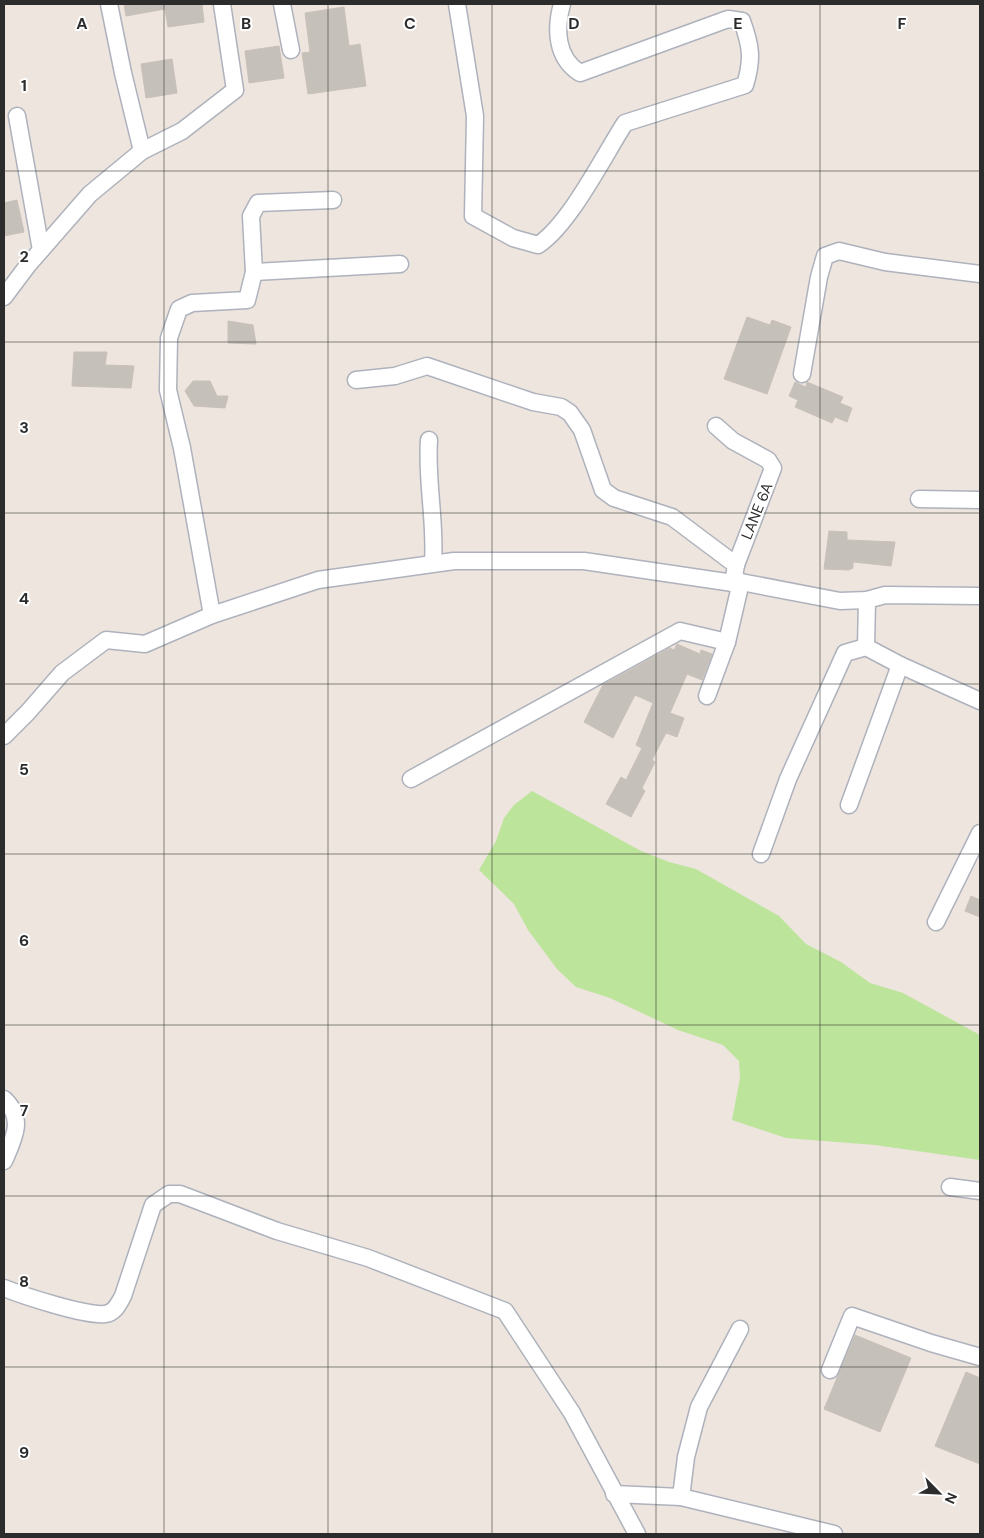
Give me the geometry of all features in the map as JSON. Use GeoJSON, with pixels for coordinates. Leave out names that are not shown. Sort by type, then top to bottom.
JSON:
{"type":"FeatureCollection","features":[{"type":"Feature","properties":{"kind":"street"},"geometry":{"type":"LineString","coordinates":[[110,4],[123,73],[142,151]]}},
{"type":"Feature","properties":{"kind":"street"},"geometry":{"type":"LineString","coordinates":[[4,297],[41,250],[90,194],[142,151],[182,131],[235,90],[222,4]]}},
{"type":"Feature","properties":{"kind":"street"},"geometry":{"type":"LineString","coordinates":[[282,4],[291,50]]}},
{"type":"Feature","properties":{"kind":"street"},"geometry":{"type":"LineString","coordinates":[[457,4],[475,116],[473,216],[513,238],[538,245],[551,237],[625,123],[745,85],[752,63],[748,36],[742,21],[728,19],[580,73],[568,65],[559,46],[558,19],[562,4]]}},
{"type":"Feature","properties":{"kind":"street"},"geometry":{"type":"LineString","coordinates":[[17,116],[41,250]]}},
{"type":"Feature","properties":{"kind":"street"},"geometry":{"type":"LineString","coordinates":[[212,615],[182,448],[168,390],[170,338],[179,309],[192,303],[247,300],[254,272],[251,216],[258,203],[333,200]]}},
{"type":"Feature","properties":{"kind":"street"},"geometry":{"type":"LineString","coordinates":[[802,374],[819,277],[825,256],[839,251],[885,262],[980,274]]}},
{"type":"Feature","properties":{"kind":"street"},"geometry":{"type":"LineString","coordinates":[[254,272],[400,264]]}},
{"type":"Feature","properties":{"kind":"street"},"geometry":{"type":"LineString","coordinates":[[356,380],[395,376],[427,366],[533,402],[561,407],[570,413],[582,430],[603,490],[614,498],[672,517],[736,565],[737,583],[727,642],[707,696]]}},
{"type":"Feature","properties":{"kind":"street","name":"LANE 6A"},"geometry":{"type":"LineString","coordinates":[[716,426],[733,440],[768,460],[773,468],[736,565]]}},
{"type":"Feature","properties":{"kind":"street"},"geometry":{"type":"LineString","coordinates":[[429,440],[428,457],[435,536],[433,563]]}},
{"type":"Feature","properties":{"kind":"street"},"geometry":{"type":"LineString","coordinates":[[919,498],[980,500]]}},
{"type":"Feature","properties":{"kind":"street"},"geometry":{"type":"LineString","coordinates":[[4,736],[62,673],[106,640],[145,644],[212,615],[318,580],[433,563],[454,561],[584,561],[737,583],[840,601],[868,600],[885,595],[980,596]]}},
{"type":"Feature","properties":{"kind":"street"},"geometry":{"type":"LineString","coordinates":[[866,647],[868,600]]}},
{"type":"Feature","properties":{"kind":"street"},"geometry":{"type":"LineString","coordinates":[[411,778],[680,630],[727,642]]}},
{"type":"Feature","properties":{"kind":"street"},"geometry":{"type":"LineString","coordinates":[[761,854],[788,779],[845,653],[866,647],[900,665],[980,701]]}},
{"type":"Feature","properties":{"kind":"street"},"geometry":{"type":"LineString","coordinates":[[849,805],[900,665]]}},
{"type":"Feature","properties":{"kind":"street"},"geometry":{"type":"LineString","coordinates":[[936,922],[980,834]]}},
{"type":"Feature","properties":{"kind":"street"},"geometry":{"type":"LineString","coordinates":[[4,1099],[12,1107],[16,1121],[14,1138],[4,1161]]}},
{"type":"Feature","properties":{"kind":"street"},"geometry":{"type":"LineString","coordinates":[[950,1187],[980,1191]]}},
{"type":"Feature","properties":{"kind":"street"},"geometry":{"type":"LineString","coordinates":[[4,1288],[78,1310],[104,1314],[111,1312],[116,1308],[123,1296],[153,1205],[169,1194],[180,1194],[278,1231],[368,1258],[505,1311],[572,1413],[637,1534]]}},
{"type":"Feature","properties":{"kind":"street"},"geometry":{"type":"LineString","coordinates":[[830,1370],[852,1316],[980,1358]]}},
{"type":"Feature","properties":{"kind":"street"},"geometry":{"type":"LineString","coordinates":[[681,1497],[686,1457],[699,1407],[740,1329]]}},
{"type":"Feature","properties":{"kind":"street"},"geometry":{"type":"LineString","coordinates":[[614,1494],[681,1497],[834,1534]]}},
{"type":"Feature","properties":{"kind":"green space"},"geometry":{"type":"Polygon","coordinates":[[[532,791],[641,851],[669,862],[696,869],[779,916],[806,944],[841,962],[870,983],[903,993],[980,1035],[980,1160],[875,1145],[786,1138],[732,1120],[740,1078],[739,1061],[723,1045],[678,1030],[610,998],[576,987],[557,969],[528,930],[514,904],[479,870],[496,841],[504,818],[514,805],[532,791]]]}},
{"type":"Feature","properties":{"kind":"building"},"geometry":{"type":"Polygon","coordinates":[[[124,4],[202,4],[204,22],[168,27],[165,9],[126,16],[124,4]]]}},
{"type":"Feature","properties":{"kind":"building"},"geometry":{"type":"Polygon","coordinates":[[[344,7],[349,46],[360,44],[366,86],[308,94],[302,53],[310,52],[305,13],[344,7]]]}},
{"type":"Feature","properties":{"kind":"building"},"geometry":{"type":"Polygon","coordinates":[[[279,46],[284,78],[249,83],[245,51],[279,46]]]}},
{"type":"Feature","properties":{"kind":"building"},"geometry":{"type":"Polygon","coordinates":[[[172,59],[177,93],[146,98],[141,64],[172,59]]]}},
{"type":"Feature","properties":{"kind":"building"},"geometry":{"type":"Polygon","coordinates":[[[17,200],[24,232],[4,236],[4,203],[17,200]]]}},
{"type":"Feature","properties":{"kind":"building"},"geometry":{"type":"Polygon","coordinates":[[[747,317],[770,325],[772,320],[791,327],[767,394],[724,379],[747,317]]]}},
{"type":"Feature","properties":{"kind":"building"},"geometry":{"type":"Polygon","coordinates":[[[228,321],[253,325],[256,344],[228,343],[228,321]]]}},
{"type":"Feature","properties":{"kind":"building"},"geometry":{"type":"Polygon","coordinates":[[[74,352],[107,352],[105,365],[134,366],[131,388],[72,386],[74,352]]]}},
{"type":"Feature","properties":{"kind":"building"},"geometry":{"type":"Polygon","coordinates":[[[193,381],[210,381],[217,396],[228,396],[225,408],[194,406],[185,391],[193,381]]]}},
{"type":"Feature","properties":{"kind":"building"},"geometry":{"type":"Polygon","coordinates":[[[795,382],[806,387],[807,382],[843,397],[840,403],[852,408],[847,422],[835,417],[832,423],[795,407],[798,400],[789,396],[795,382]]]}},
{"type":"Feature","properties":{"kind":"building"},"geometry":{"type":"Polygon","coordinates":[[[829,531],[847,532],[847,540],[895,542],[891,566],[853,562],[853,568],[849,570],[824,569],[829,531]]]}},
{"type":"Feature","properties":{"kind":"building"},"geometry":{"type":"Polygon","coordinates":[[[677,644],[700,654],[701,650],[712,654],[702,680],[687,674],[670,713],[684,718],[677,737],[666,733],[652,760],[655,762],[642,788],[645,791],[631,817],[606,804],[621,777],[626,780],[642,748],[636,745],[653,703],[635,695],[613,738],[584,722],[603,685],[670,648],[674,650],[677,644]]]}},
{"type":"Feature","properties":{"kind":"building"},"geometry":{"type":"Polygon","coordinates":[[[971,896],[980,900],[980,917],[965,911],[971,896]]]}},
{"type":"Feature","properties":{"kind":"building"},"geometry":{"type":"Polygon","coordinates":[[[855,1335],[911,1358],[880,1432],[824,1409],[855,1335]]]}},
{"type":"Feature","properties":{"kind":"building"},"geometry":{"type":"Polygon","coordinates":[[[966,1372],[980,1378],[980,1464],[935,1446],[966,1372]]]}}]}
